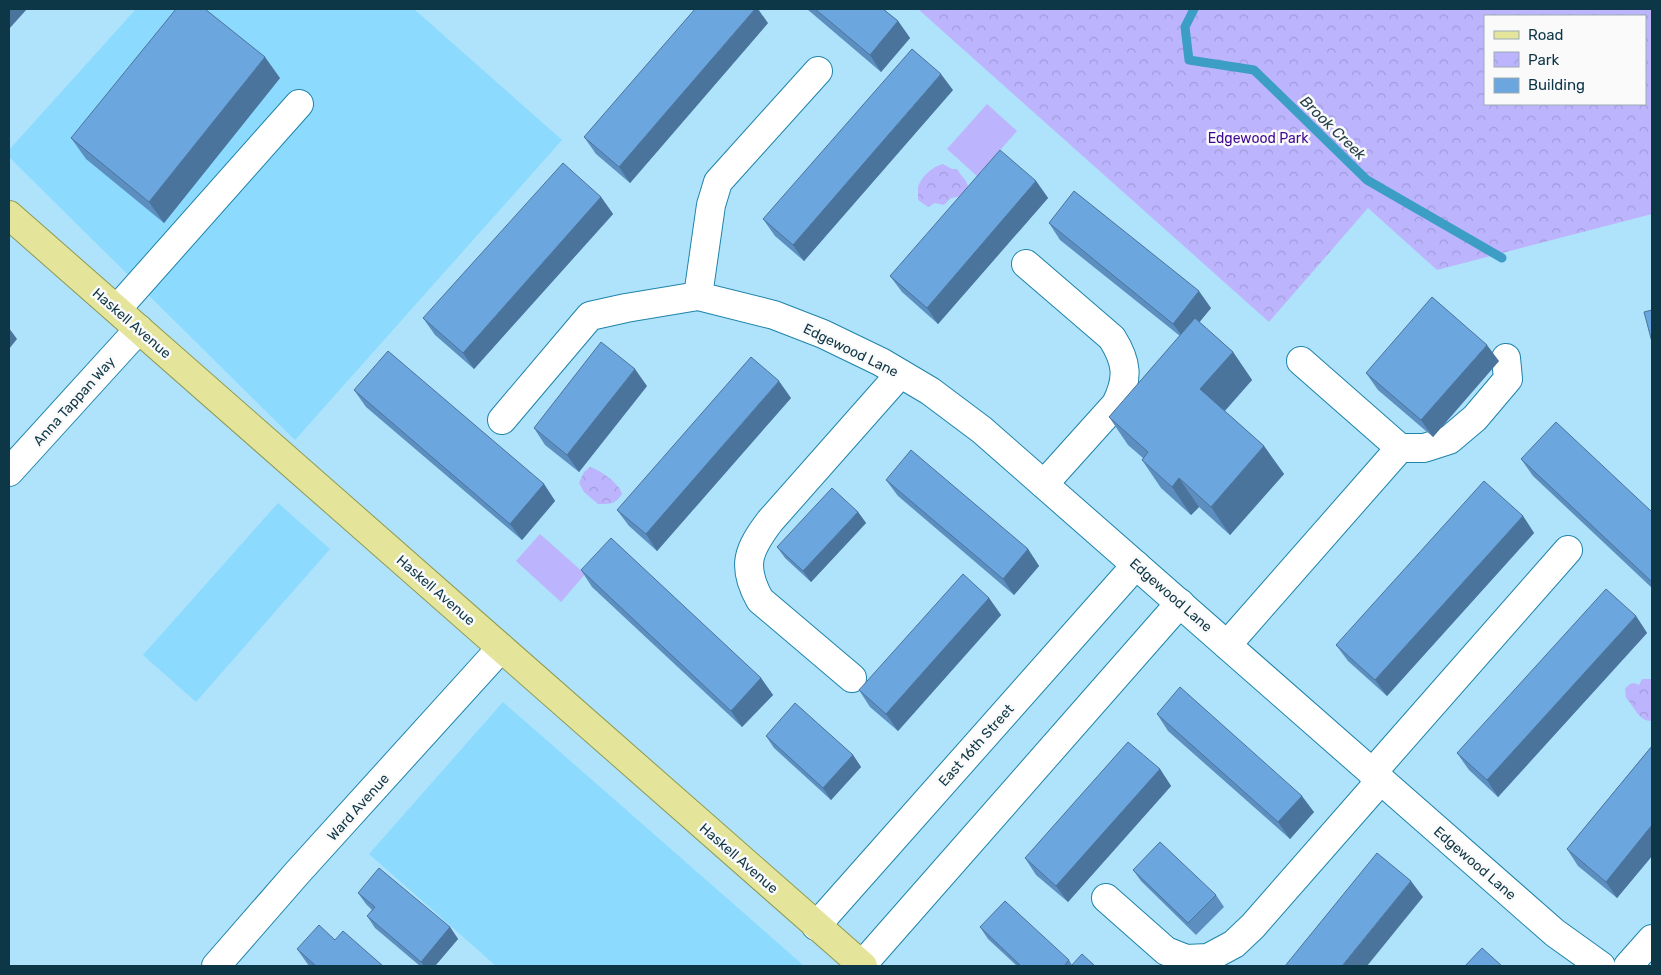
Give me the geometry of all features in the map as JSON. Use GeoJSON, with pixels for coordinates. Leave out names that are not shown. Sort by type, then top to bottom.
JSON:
{"type":"FeatureCollection","features":[{"type":"Feature","properties":{"kind":"main road","name":"Haskell Avenue"},"geometry":{"type":"LineString","coordinates":[[9,215],[862,966]]}},
{"type":"Feature","properties":{"kind":"street"},"geometry":{"type":"LineString","coordinates":[[502,420],[590,316],[698,296],[711,205],[718,182],[818,71]]}},
{"type":"Feature","properties":{"kind":"street"},"geometry":{"type":"LineString","coordinates":[[117,309],[299,104]]}},
{"type":"Feature","properties":{"kind":"street"},"geometry":{"type":"LineString","coordinates":[[1026,264],[1112,338],[1122,353],[1125,372],[1123,389],[1116,404],[1044,484]]}},
{"type":"Feature","properties":{"kind":"street","name":"Edgewood Lane"},"geometry":{"type":"LineString","coordinates":[[698,296],[774,315],[831,338],[881,362],[930,391],[982,430],[1555,933],[1599,966]]}},
{"type":"Feature","properties":{"kind":"street","name":"Anna Tappan Way"},"geometry":{"type":"LineString","coordinates":[[9,472],[139,329]]}},
{"type":"Feature","properties":{"kind":"street"},"geometry":{"type":"LineString","coordinates":[[1301,361],[1400,448],[1424,448],[1449,440],[1475,418],[1508,379],[1506,358]]}},
{"type":"Feature","properties":{"kind":"street"},"geometry":{"type":"LineString","coordinates":[[852,678],[760,600],[751,584],[748,562],[756,539],[770,521],[900,374]]}},
{"type":"Feature","properties":{"kind":"street"},"geometry":{"type":"LineString","coordinates":[[1227,645],[1400,448]]}},
{"type":"Feature","properties":{"kind":"street"},"geometry":{"type":"LineString","coordinates":[[1106,898],[1166,951],[1186,959],[1208,958],[1234,944],[1254,926],[1568,550]]}},
{"type":"Feature","properties":{"kind":"street","name":"East 16th Street"},"geometry":{"type":"LineString","coordinates":[[816,926],[1136,565]]}},
{"type":"Feature","properties":{"kind":"street"},"geometry":{"type":"LineString","coordinates":[[862,966],[1180,603]]}},
{"type":"Feature","properties":{"kind":"street","name":"Ward Avenue"},"geometry":{"type":"LineString","coordinates":[[216,966],[298,872],[502,648]]}},
{"type":"Feature","properties":{"kind":"street"},"geometry":{"type":"LineString","coordinates":[[1628,966],[1652,939]]}},
{"type":"Feature","properties":{"kind":"shaded area"},"geometry":{"type":"Polygon","coordinates":[[[136,9],[414,9],[562,140],[295,440],[9,157],[9,150],[136,9]]]}},
{"type":"Feature","properties":{"kind":"shaded area"},"geometry":{"type":"Polygon","coordinates":[[[278,503],[330,549],[196,702],[143,655],[278,503]]]}},
{"type":"Feature","properties":{"kind":"shaded area"},"geometry":{"type":"Polygon","coordinates":[[[503,702],[804,966],[496,966],[369,854],[503,702]]]}},
{"type":"Feature","properties":{"kind":"green space","name":"Edgewood Park"},"geometry":{"type":"Polygon","coordinates":[[[918,9],[1652,9],[1652,214],[1437,270],[1368,208],[1269,322],[918,9]]]}},
{"type":"Feature","properties":{"kind":"green space"},"geometry":{"type":"Polygon","coordinates":[[[987,104],[1017,131],[977,176],[947,149],[987,104]]]}},
{"type":"Feature","properties":{"kind":"green space"},"geometry":{"type":"Polygon","coordinates":[[[943,164],[952,169],[957,169],[968,187],[962,196],[951,198],[944,205],[935,203],[928,207],[918,200],[918,187],[928,172],[943,164]]]}},
{"type":"Feature","properties":{"kind":"green space"},"geometry":{"type":"Polygon","coordinates":[[[590,467],[604,474],[618,486],[622,494],[617,500],[609,504],[598,504],[584,492],[579,483],[584,472],[590,467]]]}},
{"type":"Feature","properties":{"kind":"green space"},"geometry":{"type":"Polygon","coordinates":[[[540,534],[585,574],[561,602],[516,561],[540,534]]]}},
{"type":"Feature","properties":{"kind":"green space"},"geometry":{"type":"Polygon","coordinates":[[[1642,679],[1652,679],[1652,721],[1643,719],[1626,698],[1625,689],[1628,685],[1639,685],[1642,679]]]}},
{"type":"Feature","properties":{"kind":"building"},"geometry":{"type":"Polygon","coordinates":[[[176,9],[205,9],[265,57],[149,202],[71,138],[176,9]]]}},
{"type":"Feature","properties":{"kind":"building"},"geometry":{"type":"Polygon","coordinates":[[[695,9],[755,9],[619,167],[584,137],[695,9]]]}},
{"type":"Feature","properties":{"kind":"building"},"geometry":{"type":"Polygon","coordinates":[[[815,9],[883,9],[898,21],[870,55],[815,9]]]}},
{"type":"Feature","properties":{"kind":"building"},"geometry":{"type":"Polygon","coordinates":[[[912,49],[941,74],[793,245],[763,219],[912,49]]]}},
{"type":"Feature","properties":{"kind":"building"},"geometry":{"type":"Polygon","coordinates":[[[1000,150],[1036,181],[927,308],[890,276],[1000,150]]]}},
{"type":"Feature","properties":{"kind":"building"},"geometry":{"type":"Polygon","coordinates":[[[563,163],[601,197],[463,353],[423,318],[563,163]]]}},
{"type":"Feature","properties":{"kind":"building"},"geometry":{"type":"Polygon","coordinates":[[[1074,191],[1199,291],[1173,324],[1049,223],[1074,191]]]}},
{"type":"Feature","properties":{"kind":"building"},"geometry":{"type":"Polygon","coordinates":[[[1432,297],[1487,345],[1421,420],[1366,373],[1432,297]]]}},
{"type":"Feature","properties":{"kind":"building"},"geometry":{"type":"Polygon","coordinates":[[[1652,310],[1652,342],[1644,312],[1652,310]]]}},
{"type":"Feature","properties":{"kind":"building"},"geometry":{"type":"Polygon","coordinates":[[[1195,318],[1233,352],[1200,389],[1264,446],[1211,507],[1179,478],[1172,487],[1142,460],[1148,452],[1109,417],[1195,318]]]}},
{"type":"Feature","properties":{"kind":"building"},"geometry":{"type":"Polygon","coordinates":[[[601,342],[635,369],[567,455],[534,428],[601,342]]]}},
{"type":"Feature","properties":{"kind":"building"},"geometry":{"type":"Polygon","coordinates":[[[388,351],[544,484],[510,524],[354,390],[388,351]]]}},
{"type":"Feature","properties":{"kind":"building"},"geometry":{"type":"Polygon","coordinates":[[[751,357],[779,381],[646,534],[617,510],[751,357]]]}},
{"type":"Feature","properties":{"kind":"building"},"geometry":{"type":"Polygon","coordinates":[[[1556,422],[1652,512],[1652,582],[1521,459],[1556,422]]]}},
{"type":"Feature","properties":{"kind":"building"},"geometry":{"type":"Polygon","coordinates":[[[911,450],[1028,549],[1003,579],[886,480],[911,450]]]}},
{"type":"Feature","properties":{"kind":"building"},"geometry":{"type":"Polygon","coordinates":[[[1484,481],[1523,516],[1375,680],[1336,645],[1484,481]]]}},
{"type":"Feature","properties":{"kind":"building"},"geometry":{"type":"Polygon","coordinates":[[[832,488],[858,512],[803,571],[777,547],[832,488]]]}},
{"type":"Feature","properties":{"kind":"building"},"geometry":{"type":"Polygon","coordinates":[[[611,538],[761,678],[731,711],[581,570],[611,538]]]}},
{"type":"Feature","properties":{"kind":"building"},"geometry":{"type":"Polygon","coordinates":[[[963,574],[989,598],[886,714],[859,690],[963,574]]]}},
{"type":"Feature","properties":{"kind":"building"},"geometry":{"type":"Polygon","coordinates":[[[1606,589],[1636,616],[1487,780],[1457,753],[1606,589]]]}},
{"type":"Feature","properties":{"kind":"building"},"geometry":{"type":"Polygon","coordinates":[[[1180,687],[1302,796],[1278,822],[1157,714],[1180,687]]]}},
{"type":"Feature","properties":{"kind":"building"},"geometry":{"type":"Polygon","coordinates":[[[795,703],[853,755],[823,788],[766,736],[795,703]]]}},
{"type":"Feature","properties":{"kind":"building"},"geometry":{"type":"Polygon","coordinates":[[[1128,742],[1160,769],[1056,886],[1025,858],[1128,742]]]}},
{"type":"Feature","properties":{"kind":"building"},"geometry":{"type":"Polygon","coordinates":[[[1652,746],[1652,825],[1606,882],[1567,849],[1652,746]]]}},
{"type":"Feature","properties":{"kind":"building"},"geometry":{"type":"Polygon","coordinates":[[[1160,842],[1216,895],[1188,923],[1133,870],[1160,842]]]}},
{"type":"Feature","properties":{"kind":"building"},"geometry":{"type":"Polygon","coordinates":[[[1377,853],[1411,881],[1342,966],[1285,966],[1377,853]]]}},
{"type":"Feature","properties":{"kind":"building"},"geometry":{"type":"Polygon","coordinates":[[[379,868],[450,927],[421,962],[367,916],[375,907],[358,893],[379,868]]]}},
{"type":"Feature","properties":{"kind":"building"},"geometry":{"type":"Polygon","coordinates":[[[1005,901],[1069,960],[1064,966],[1021,966],[980,927],[1005,901]]]}},
{"type":"Feature","properties":{"kind":"building"},"geometry":{"type":"Polygon","coordinates":[[[319,925],[335,940],[343,931],[383,966],[316,966],[297,949],[319,925]]]}},
{"type":"Feature","properties":{"kind":"building"},"geometry":{"type":"Polygon","coordinates":[[[1482,948],[1502,966],[1465,966],[1482,948]]]}},
{"type":"Feature","properties":{"kind":"building"},"geometry":{"type":"Polygon","coordinates":[[[1082,954],[1095,966],[1071,966],[1082,954]]]}},
{"type":"Feature","properties":{"kind":"waterway","name":"Brook Creek"},"geometry":{"type":"LineString","coordinates":[[1194,9],[1185,27],[1189,60],[1254,70],[1367,180],[1502,258]]}}]}
